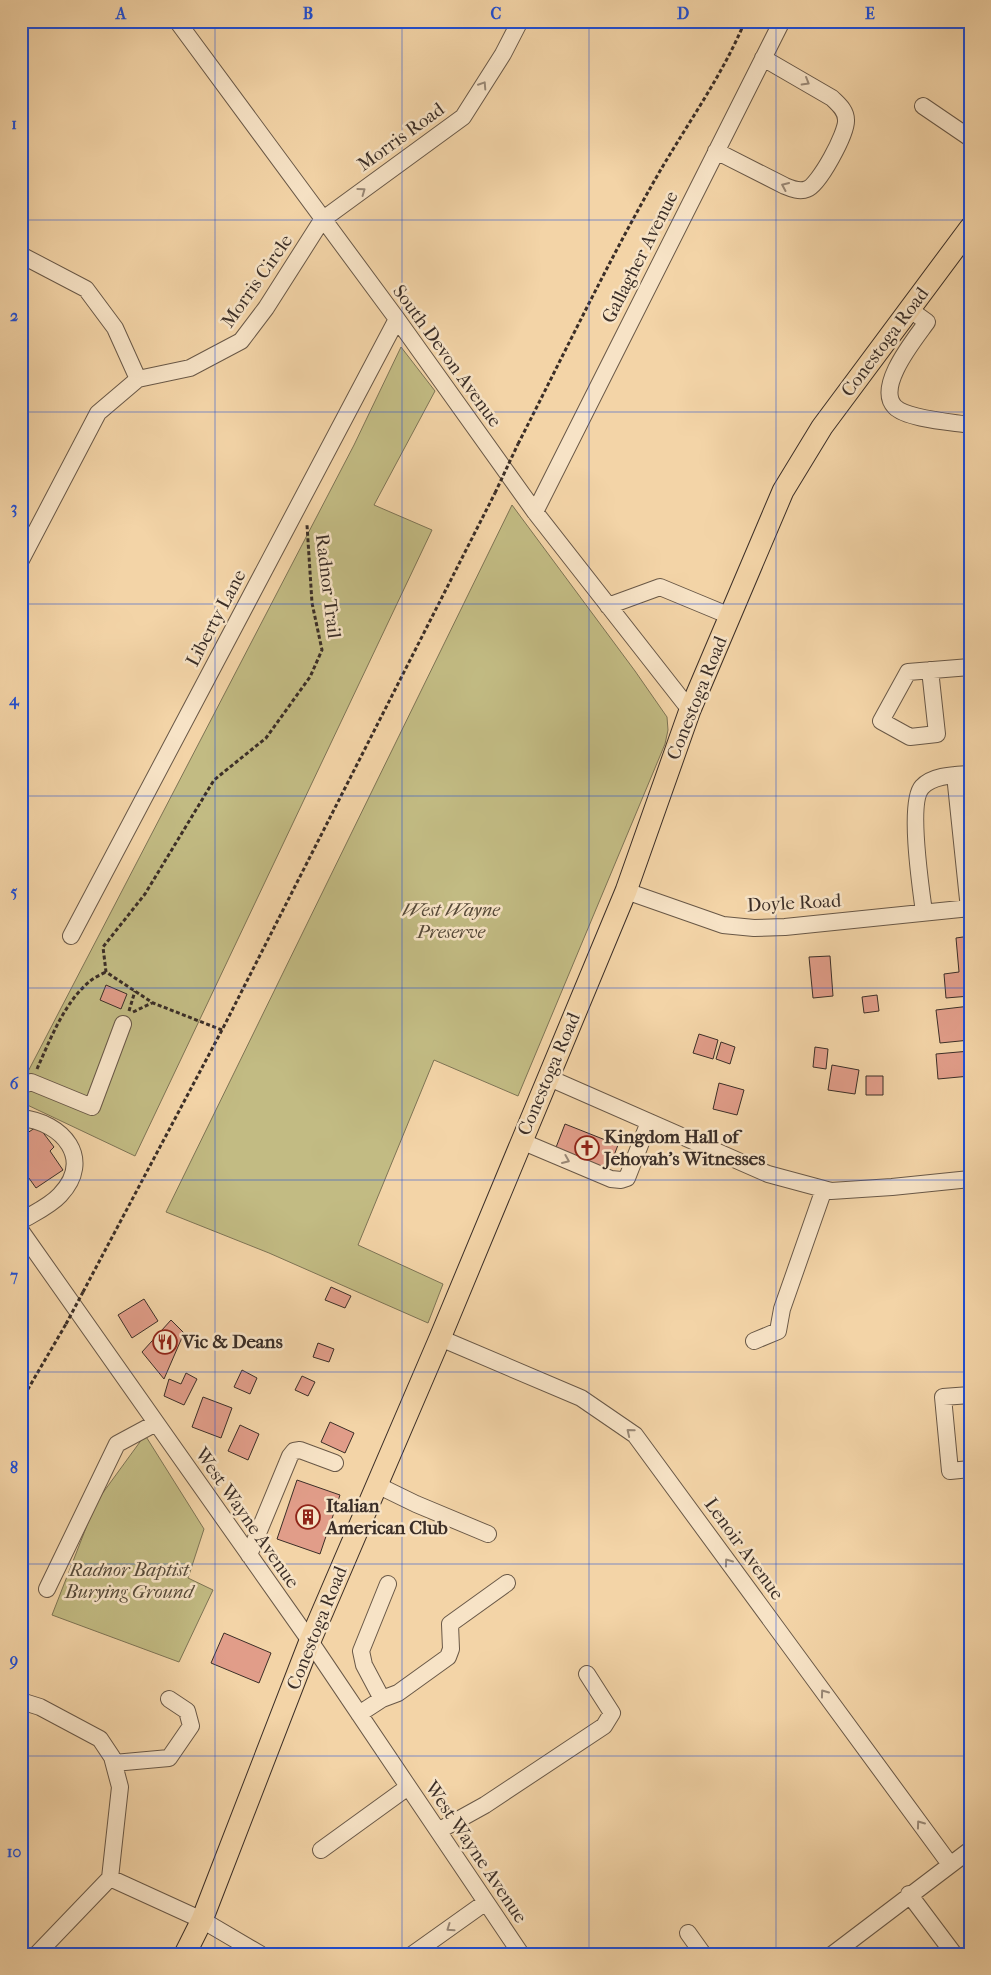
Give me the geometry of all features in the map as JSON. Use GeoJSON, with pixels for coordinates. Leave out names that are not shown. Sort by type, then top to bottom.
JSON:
{"type":"FeatureCollection","features":[{"type":"Feature","properties":{"kind":"main road","name":"Conestoga Road"},"geometry":{"type":"LineString","coordinates":[[185,1954],[202,1920],[310,1641],[440,1338],[626,891],[690,710],[783,491],[822,427],[970,228]]}},
{"type":"Feature","properties":{"kind":"street","name":"South Devon Avenue"},"geometry":{"type":"LineString","coordinates":[[177,21],[322,220],[397,319],[535,512],[690,710]]}},
{"type":"Feature","properties":{"kind":"street","name":"Morris Road"},"geometry":{"type":"LineString","coordinates":[[322,220],[463,117],[503,54],[520,21]]}},
{"type":"Feature","properties":{"kind":"street","name":"Gallagher Avenue"},"geometry":{"type":"LineString","coordinates":[[535,512],[782,21]]}},
{"type":"Feature","properties":{"kind":"street"},"geometry":{"type":"LineString","coordinates":[[716,151],[785,186],[795,190],[806,190],[815,185],[841,139],[846,119],[842,106],[832,98],[763,58]]}},
{"type":"Feature","properties":{"kind":"street"},"geometry":{"type":"LineString","coordinates":[[923,106],[970,138]]}},
{"type":"Feature","properties":{"kind":"street","name":"Morris Circle"},"geometry":{"type":"LineString","coordinates":[[21,560],[98,413],[138,379],[190,368],[242,341],[266,308],[322,220]]}},
{"type":"Feature","properties":{"kind":"street"},"geometry":{"type":"LineString","coordinates":[[21,256],[86,289],[115,328],[138,379]]}},
{"type":"Feature","properties":{"kind":"street"},"geometry":{"type":"LineString","coordinates":[[909,309],[927,322],[905,352],[890,384],[889,396],[894,407],[910,415],[970,425]]}},
{"type":"Feature","properties":{"kind":"street","name":"Liberty Lane"},"geometry":{"type":"LineString","coordinates":[[71,936],[397,319]]}},
{"type":"Feature","properties":{"kind":"street"},"geometry":{"type":"LineString","coordinates":[[888,338],[905,352]]}},
{"type":"Feature","properties":{"kind":"street"},"geometry":{"type":"LineString","coordinates":[[608,606],[660,587],[730,616]]}},
{"type":"Feature","properties":{"kind":"street"},"geometry":{"type":"LineString","coordinates":[[930,670],[970,666]]}},
{"type":"Feature","properties":{"kind":"street"},"geometry":{"type":"LineString","coordinates":[[924,912],[916,817],[918,796],[922,787],[931,781],[963,774],[969,908]]}},
{"type":"Feature","properties":{"kind":"street","name":"Doyle Road"},"geometry":{"type":"LineString","coordinates":[[626,891],[723,925],[738,926],[785,927],[969,908]]}},
{"type":"Feature","properties":{"kind":"street"},"geometry":{"type":"LineString","coordinates":[[26,1084],[92,1107],[125,1021]]}},
{"type":"Feature","properties":{"kind":"street"},"geometry":{"type":"LineString","coordinates":[[548,1077],[768,1174],[831,1191],[892,1188],[970,1179]]}},
{"type":"Feature","properties":{"kind":"street"},"geometry":{"type":"LineString","coordinates":[[21,1118],[49,1125],[58,1131],[73,1150],[75,1159],[74,1171],[61,1194],[21,1221]]}},
{"type":"Feature","properties":{"kind":"street"},"geometry":{"type":"LineString","coordinates":[[521,1141],[611,1179],[621,1180],[627,1178],[649,1122]]}},
{"type":"Feature","properties":{"kind":"street"},"geometry":{"type":"LineString","coordinates":[[754,1341],[778,1331],[782,1309],[824,1189]]}},
{"type":"Feature","properties":{"kind":"street","name":"West Wayne Avenue"},"geometry":{"type":"LineString","coordinates":[[21,1231],[310,1641],[521,1954]]}},
{"type":"Feature","properties":{"kind":"street","name":"Lenoir Avenue"},"geometry":{"type":"LineString","coordinates":[[440,1338],[581,1398],[635,1435],[949,1863]]}},
{"type":"Feature","properties":{"kind":"street"},"geometry":{"type":"LineString","coordinates":[[970,1395],[943,1398],[950,1471],[970,1469]]}},
{"type":"Feature","properties":{"kind":"street"},"geometry":{"type":"LineString","coordinates":[[47,1589],[117,1444],[156,1423]]}},
{"type":"Feature","properties":{"kind":"street"},"geometry":{"type":"LineString","coordinates":[[249,1555],[290,1456],[294,1451],[300,1450],[335,1463]]}},
{"type":"Feature","properties":{"kind":"street"},"geometry":{"type":"LineString","coordinates":[[377,1484],[416,1504],[488,1534]]}},
{"type":"Feature","properties":{"kind":"street"},"geometry":{"type":"LineString","coordinates":[[358,1714],[382,1699],[398,1693],[448,1657],[451,1649],[450,1624],[507,1583]]}},
{"type":"Feature","properties":{"kind":"street"},"geometry":{"type":"LineString","coordinates":[[382,1699],[364,1665],[361,1651],[388,1584]]}},
{"type":"Feature","properties":{"kind":"street"},"geometry":{"type":"LineString","coordinates":[[438,1831],[485,1805],[604,1726],[612,1713],[587,1674]]}},
{"type":"Feature","properties":{"kind":"street"},"geometry":{"type":"LineString","coordinates":[[114,1763],[169,1758],[173,1754],[191,1726],[187,1711],[169,1699]]}},
{"type":"Feature","properties":{"kind":"street"},"geometry":{"type":"LineString","coordinates":[[21,1701],[40,1707],[100,1739],[106,1746],[119,1775],[120,1797],[110,1878],[37,1954]]}},
{"type":"Feature","properties":{"kind":"street"},"geometry":{"type":"LineString","coordinates":[[321,1850],[408,1787]]}},
{"type":"Feature","properties":{"kind":"street"},"geometry":{"type":"LineString","coordinates":[[833,1954],[949,1863],[970,1850]]}},
{"type":"Feature","properties":{"kind":"street"},"geometry":{"type":"LineString","coordinates":[[110,1878],[202,1920],[260,1954]]}},
{"type":"Feature","properties":{"kind":"street"},"geometry":{"type":"LineString","coordinates":[[909,1894],[954,1954]]}},
{"type":"Feature","properties":{"kind":"street"},"geometry":{"type":"LineString","coordinates":[[413,1954],[486,1902]]}},
{"type":"Feature","properties":{"kind":"street"},"geometry":{"type":"LineString","coordinates":[[688,1933],[703,1954]]}},
{"type":"Feature","properties":{"kind":"path"},"geometry":{"type":"LineString","coordinates":[[21,1401],[66,1324],[222,1030],[617,249],[683,132],[730,55],[745,21]]}},
{"type":"Feature","properties":{"kind":"path","name":"Radnor Trail"},"geometry":{"type":"LineString","coordinates":[[106,972],[103,947],[145,894],[214,780],[266,738],[310,677],[322,650],[312,603],[306,516]]}},
{"type":"Feature","properties":{"kind":"path"},"geometry":{"type":"LineString","coordinates":[[26,1084],[56,1028],[75,998],[89,981],[106,972],[153,1003],[222,1030]]}},
{"type":"Feature","properties":{"kind":"path"},"geometry":{"type":"LineString","coordinates":[[125,1021],[135,991]]}},
{"type":"Feature","properties":{"kind":"path"},"geometry":{"type":"LineString","coordinates":[[125,1021],[137,1009],[153,1003]]}},
{"type":"Feature","properties":{"kind":"green space"},"geometry":{"type":"Polygon","coordinates":[[[401,347],[435,391],[374,505],[432,530],[135,1156],[21,1102],[21,1085],[354,445],[401,347]]]}},
{"type":"Feature","properties":{"kind":"green space","name":"West Wayne Preserve"},"geometry":{"type":"Polygon","coordinates":[[[512,505],[667,717],[668,730],[665,744],[518,1096],[434,1060],[358,1245],[443,1284],[428,1323],[269,1253],[166,1212],[512,505]]]}},
{"type":"Feature","properties":{"kind":"green space","name":"Radnor Baptist Burying Ground"},"geometry":{"type":"Polygon","coordinates":[[[145,1435],[204,1529],[188,1578],[213,1590],[179,1662],[52,1615],[93,1510],[102,1494],[145,1435]]]}},
{"type":"Feature","properties":{"kind":"building"},"geometry":{"type":"Polygon","coordinates":[[[970,936],[970,996],[946,998],[944,974],[959,972],[956,938],[970,936]]]}},
{"type":"Feature","properties":{"kind":"building"},"geometry":{"type":"Polygon","coordinates":[[[830,956],[833,996],[813,998],[809,957],[830,956]]]}},
{"type":"Feature","properties":{"kind":"building"},"geometry":{"type":"Polygon","coordinates":[[[106,985],[127,994],[121,1009],[100,1000],[106,985]]]}},
{"type":"Feature","properties":{"kind":"building"},"geometry":{"type":"Polygon","coordinates":[[[877,995],[879,1011],[864,1013],[862,997],[877,995]]]}},
{"type":"Feature","properties":{"kind":"building"},"geometry":{"type":"Polygon","coordinates":[[[970,1006],[970,1040],[940,1043],[936,1010],[970,1006]]]}},
{"type":"Feature","properties":{"kind":"building"},"geometry":{"type":"Polygon","coordinates":[[[699,1034],[718,1040],[713,1059],[693,1053],[699,1034]]]}},
{"type":"Feature","properties":{"kind":"building"},"geometry":{"type":"Polygon","coordinates":[[[721,1042],[735,1047],[730,1064],[716,1059],[721,1042]]]}},
{"type":"Feature","properties":{"kind":"building"},"geometry":{"type":"Polygon","coordinates":[[[815,1047],[828,1049],[826,1069],[813,1067],[815,1047]]]}},
{"type":"Feature","properties":{"kind":"building"},"geometry":{"type":"Polygon","coordinates":[[[970,1051],[970,1076],[938,1079],[936,1054],[970,1051]]]}},
{"type":"Feature","properties":{"kind":"building"},"geometry":{"type":"Polygon","coordinates":[[[832,1065],[859,1070],[855,1094],[828,1090],[832,1065]]]}},
{"type":"Feature","properties":{"kind":"building"},"geometry":{"type":"Polygon","coordinates":[[[866,1076],[883,1076],[883,1095],[866,1095],[866,1076]]]}},
{"type":"Feature","properties":{"kind":"building"},"geometry":{"type":"Polygon","coordinates":[[[719,1083],[744,1090],[737,1115],[713,1109],[719,1083]]]}},
{"type":"Feature","properties":{"kind":"building","name":"Kingdom Hall of Jehovah's Witnesses"},"geometry":{"type":"Polygon","coordinates":[[[565,1124],[618,1145],[608,1171],[555,1150],[565,1124]]]}},
{"type":"Feature","properties":{"kind":"building"},"geometry":{"type":"Polygon","coordinates":[[[38,1126],[54,1147],[50,1151],[63,1170],[36,1188],[21,1167],[21,1137],[38,1126]]]}},
{"type":"Feature","properties":{"kind":"building"},"geometry":{"type":"Polygon","coordinates":[[[331,1287],[351,1296],[345,1308],[325,1300],[331,1287]]]}},
{"type":"Feature","properties":{"kind":"building"},"geometry":{"type":"Polygon","coordinates":[[[144,1299],[158,1321],[132,1338],[118,1315],[144,1299]]]}},
{"type":"Feature","properties":{"kind":"building","name":"Vic & Deans"},"geometry":{"type":"Polygon","coordinates":[[[171,1320],[184,1333],[164,1379],[142,1352],[171,1320]]]}},
{"type":"Feature","properties":{"kind":"building"},"geometry":{"type":"Polygon","coordinates":[[[318,1343],[334,1349],[329,1362],[313,1357],[318,1343]]]}},
{"type":"Feature","properties":{"kind":"building"},"geometry":{"type":"Polygon","coordinates":[[[242,1370],[257,1378],[250,1394],[234,1387],[242,1370]]]}},
{"type":"Feature","properties":{"kind":"building"},"geometry":{"type":"Polygon","coordinates":[[[186,1373],[197,1379],[184,1405],[164,1396],[169,1379],[181,1384],[186,1373]]]}},
{"type":"Feature","properties":{"kind":"building"},"geometry":{"type":"Polygon","coordinates":[[[302,1376],[315,1382],[308,1396],[295,1390],[302,1376]]]}},
{"type":"Feature","properties":{"kind":"building"},"geometry":{"type":"Polygon","coordinates":[[[203,1397],[232,1408],[221,1438],[192,1427],[203,1397]]]}},
{"type":"Feature","properties":{"kind":"building"},"geometry":{"type":"Polygon","coordinates":[[[330,1422],[354,1433],[345,1453],[321,1442],[330,1422]]]}},
{"type":"Feature","properties":{"kind":"building"},"geometry":{"type":"Polygon","coordinates":[[[240,1425],[259,1434],[248,1460],[228,1451],[240,1425]]]}},
{"type":"Feature","properties":{"kind":"building","name":"Italian American Club"},"geometry":{"type":"Polygon","coordinates":[[[297,1480],[340,1495],[320,1554],[277,1539],[297,1480]]]}},
{"type":"Feature","properties":{"kind":"building"},"geometry":{"type":"Polygon","coordinates":[[[224,1633],[271,1653],[259,1683],[211,1663],[224,1633]]]}},
{"type":"Feature","properties":{"kind":"building"},"geometry":{"type":"Polygon","coordinates":[[[236,1949],[245,1954],[233,1954],[236,1949]]]}},
{"type":"Feature","properties":{"kind":"place","name":"Kingdom Hall of Jehovah's Witnesses"},"geometry":{"type":"Point","coordinates":[587,1148]}},
{"type":"Feature","properties":{"kind":"place","name":"Vic & Deans"},"geometry":{"type":"Point","coordinates":[165,1342]}},
{"type":"Feature","properties":{"kind":"place","name":"Italian American Club"},"geometry":{"type":"Point","coordinates":[308,1517]}}]}
